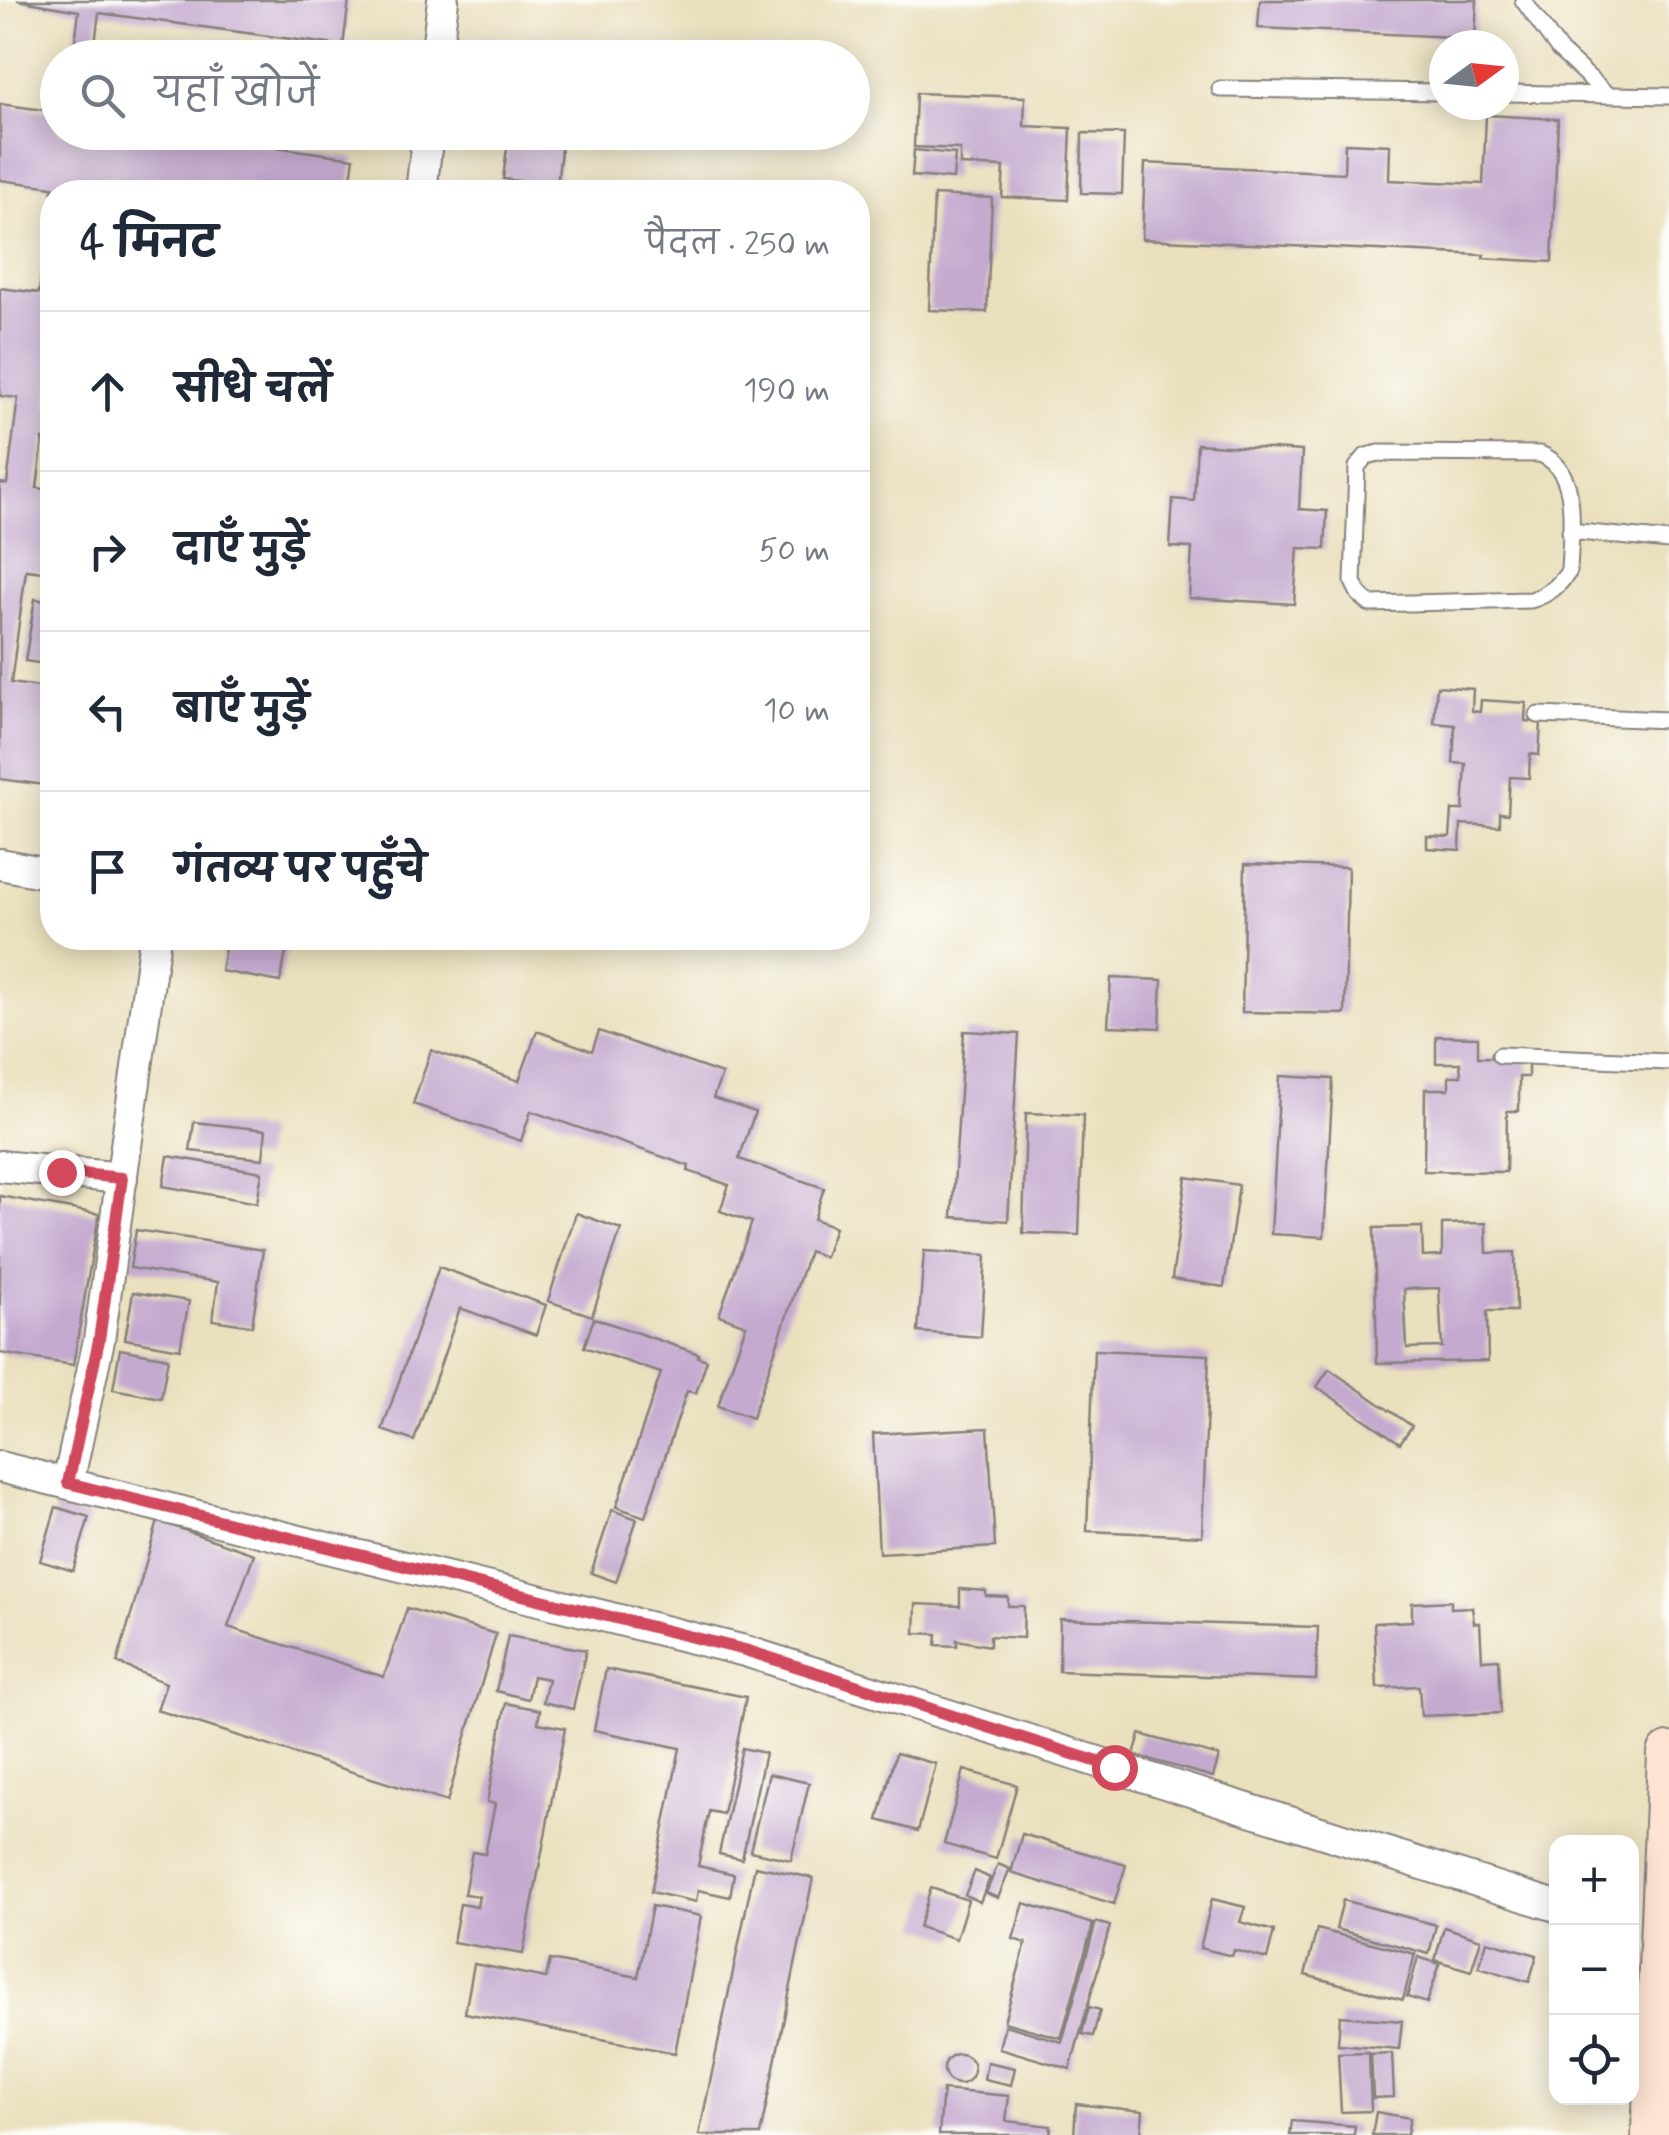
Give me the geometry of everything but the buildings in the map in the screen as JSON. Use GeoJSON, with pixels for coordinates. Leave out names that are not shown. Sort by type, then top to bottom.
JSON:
{"type":"FeatureCollection","features":[{"type":"Feature","properties":{"kind":"main road"},"geometry":{"type":"LineString","coordinates":[[1654,2135],[1654,1937],[1669,1754]]}},
{"type":"Feature","properties":{"kind":"street"},"geometry":{"type":"LineString","coordinates":[[438,40],[443,0]]}},
{"type":"Feature","properties":{"kind":"street"},"geometry":{"type":"LineString","coordinates":[[422,180],[426,150]]}},
{"type":"Feature","properties":{"kind":"street"},"geometry":{"type":"LineString","coordinates":[[0,864],[40,872]]}},
{"type":"Feature","properties":{"kind":"street"},"geometry":{"type":"LineString","coordinates":[[68,1483],[99,1340],[153,950]]}},
{"type":"Feature","properties":{"kind":"street"},"geometry":{"type":"LineString","coordinates":[[0,1166],[122,1178]]}},
{"type":"Feature","properties":{"kind":"street"},"geometry":{"type":"LineString","coordinates":[[0,1467],[745,1650],[1549,1904]]}},
{"type":"Feature","properties":{"kind":"lane"},"geometry":{"type":"LineString","coordinates":[[1522,0],[1558,50],[1608,95]]}},
{"type":"Feature","properties":{"kind":"lane"},"geometry":{"type":"LineString","coordinates":[[1220,89],[1429,92]]}},
{"type":"Feature","properties":{"kind":"lane"},"geometry":{"type":"LineString","coordinates":[[1519,93],[1669,96]]}},
{"type":"Feature","properties":{"kind":"lane"},"geometry":{"type":"LineString","coordinates":[[1379,454],[1540,454],[1550,458],[1568,482],[1570,532],[1568,571],[1548,594],[1531,600],[1370,604],[1353,582],[1357,466],[1366,456],[1379,454]]}},
{"type":"Feature","properties":{"kind":"lane"},"geometry":{"type":"LineString","coordinates":[[1570,532],[1669,541]]}},
{"type":"Feature","properties":{"kind":"lane"},"geometry":{"type":"LineString","coordinates":[[1538,715],[1669,720]]}},
{"type":"Feature","properties":{"kind":"lane"},"geometry":{"type":"LineString","coordinates":[[1500,1055],[1669,1062]]}},
{"type":"Feature","properties":{"kind":"route"},"geometry":{"type":"LineString","coordinates":[[61,1172],[122,1178],[99,1340],[68,1483],[745,1650],[1114,1767]]}}]}
